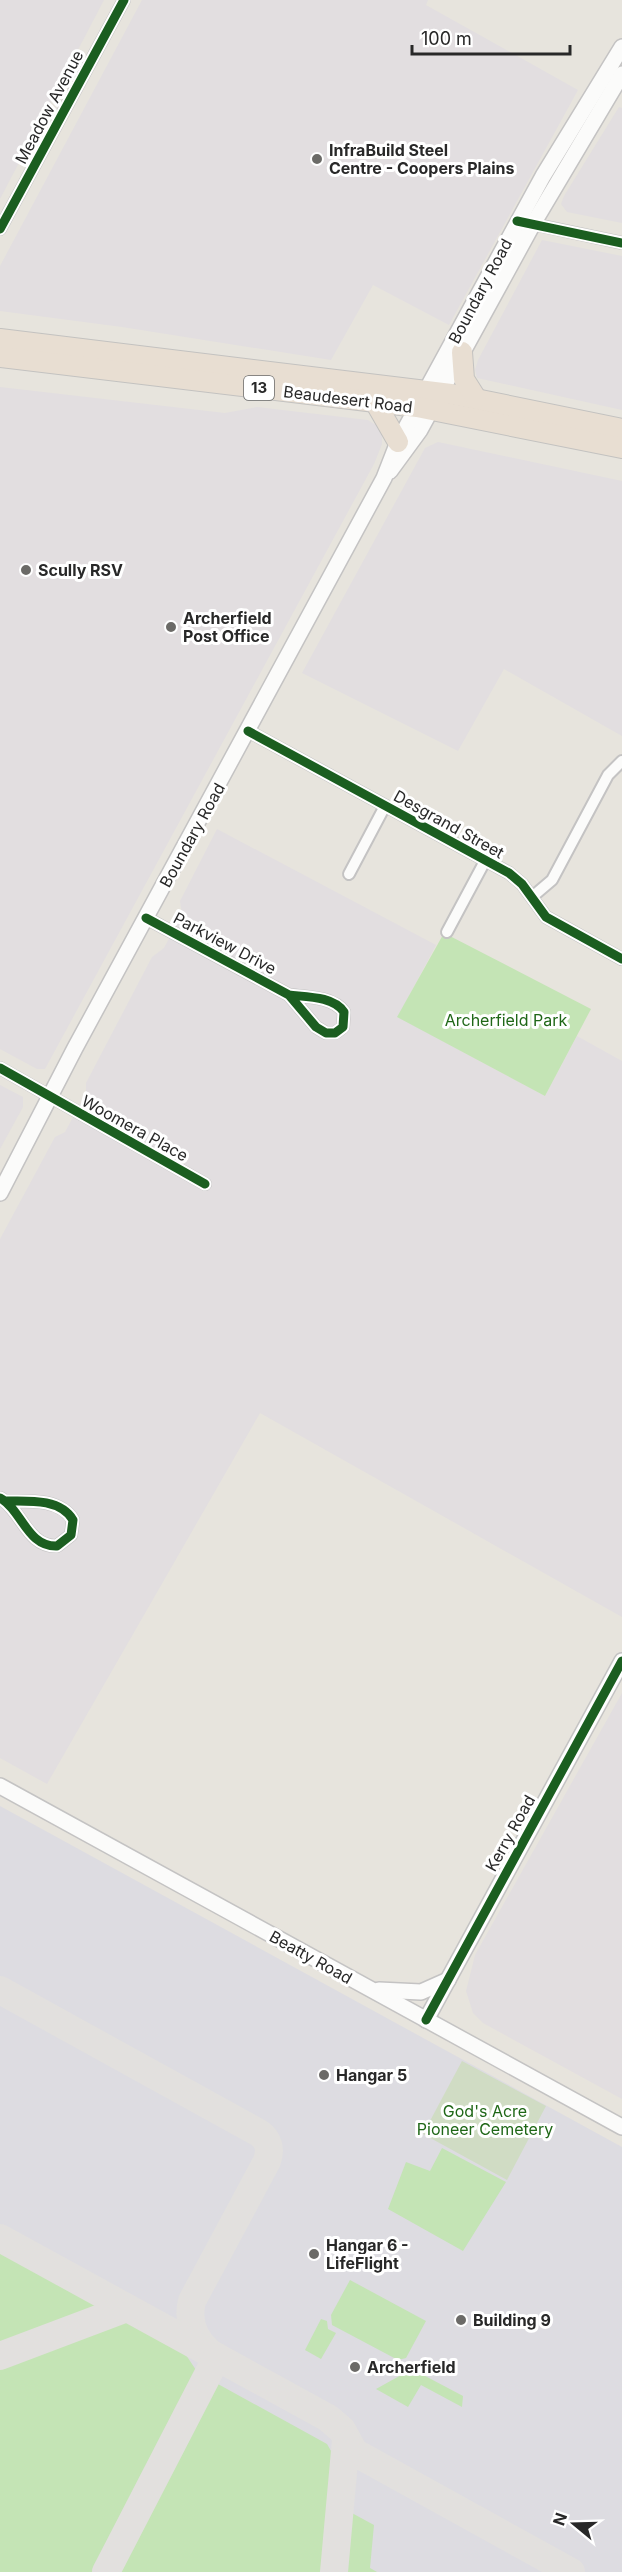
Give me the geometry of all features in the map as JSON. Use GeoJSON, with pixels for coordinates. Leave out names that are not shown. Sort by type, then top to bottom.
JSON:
{"type":"FeatureCollection","features":[{"type":"Feature","properties":{"kind":"highway","name":"Beaudesert Road"},"geometry":{"type":"LineString","coordinates":[[0,339],[429,400],[622,448]]}},
{"type":"Feature","properties":{"kind":"highway"},"geometry":{"type":"LineString","coordinates":[[462,352],[464,379],[476,398]]}},
{"type":"Feature","properties":{"kind":"highway","name":"Beaudesert Road"},"geometry":{"type":"LineString","coordinates":[[0,357],[375,402],[476,398],[622,429]]}},
{"type":"Feature","properties":{"kind":"highway"},"geometry":{"type":"LineString","coordinates":[[375,402],[398,442]]}},
{"type":"Feature","properties":{"kind":"main road","name":"Boundary Road"},"geometry":{"type":"LineString","coordinates":[[384,478],[405,454],[429,400],[622,47]]}},
{"type":"Feature","properties":{"kind":"main road","name":"Boundary Road"},"geometry":{"type":"LineString","coordinates":[[0,1193],[384,478],[398,442],[462,352],[525,222],[622,74]]}},
{"type":"Feature","properties":{"kind":"main road","name":"Kerry Road"},"geometry":{"type":"LineString","coordinates":[[426,2020],[622,1661]]}},
{"type":"Feature","properties":{"kind":"main road","name":"Beatty Road"},"geometry":{"type":"LineString","coordinates":[[0,1786],[622,2127]]}},
{"type":"Feature","properties":{"kind":"main road"},"geometry":{"type":"LineString","coordinates":[[343,1975],[385,1992],[421,1992],[448,1980]]}},
{"type":"Feature","properties":{"kind":"street","name":"Meadow Avenue"},"geometry":{"type":"LineString","coordinates":[[0,229],[124,0]]}},
{"type":"Feature","properties":{"kind":"street"},"geometry":{"type":"LineString","coordinates":[[525,222],[622,243]]}},
{"type":"Feature","properties":{"kind":"street","name":"Desgrand Street"},"geometry":{"type":"LineString","coordinates":[[248,731],[517,878],[550,920],[622,959]]}},
{"type":"Feature","properties":{"kind":"street"},"geometry":{"type":"LineString","coordinates":[[532,897],[549,884],[608,775],[622,760]]}},
{"type":"Feature","properties":{"kind":"street"},"geometry":{"type":"LineString","coordinates":[[349,874],[385,806]]}},
{"type":"Feature","properties":{"kind":"street"},"geometry":{"type":"LineString","coordinates":[[447,932],[485,861]]}},
{"type":"Feature","properties":{"kind":"street","name":"Parkview Drive"},"geometry":{"type":"LineString","coordinates":[[146,918],[289,995],[322,1031],[335,1033],[343,1026],[344,1012],[338,1005],[313,998],[289,995]]}},
{"type":"Feature","properties":{"kind":"street","name":"Woomera Place"},"geometry":{"type":"LineString","coordinates":[[0,1068],[205,1184]]}},
{"type":"Feature","properties":{"kind":"street"},"geometry":{"type":"LineString","coordinates":[[2,1500],[29,1501],[62,1508],[73,1520],[71,1535],[68,1540],[57,1546],[44,1544],[31,1533],[2,1500]]}},
{"type":"Feature","properties":{"kind":"shaded area"},"geometry":{"type":"Polygon","coordinates":[[[0,0],[104,0],[0,199],[0,0]]]}},
{"type":"Feature","properties":{"kind":"shaded area"},"geometry":{"type":"Polygon","coordinates":[[[142,0],[428,0],[426,5],[578,90],[449,325],[373,285],[331,360],[122,327],[0,311],[0,266],[142,0]]]}},
{"type":"Feature","properties":{"kind":"shaded area"},"geometry":{"type":"Polygon","coordinates":[[[619,107],[622,108],[622,223],[567,212],[561,204],[564,196],[619,107]]]}},
{"type":"Feature","properties":{"kind":"shaded area"},"geometry":{"type":"Polygon","coordinates":[[[542,240],[622,256],[622,410],[477,378],[475,370],[478,360],[542,240]]]}},
{"type":"Feature","properties":{"kind":"shaded area"},"geometry":{"type":"Polygon","coordinates":[[[0,387],[225,413],[257,407],[368,420],[382,429],[382,444],[374,464],[45,1069],[37,1069],[0,1049],[0,387]]]}},
{"type":"Feature","properties":{"kind":"shaded area"},"geometry":{"type":"Polygon","coordinates":[[[438,442],[622,481],[622,736],[504,669],[458,751],[302,673],[425,448],[438,442]]]}},
{"type":"Feature","properties":{"kind":"shaded area"},"geometry":{"type":"Polygon","coordinates":[[[217,829],[436,945],[398,1017],[545,1096],[577,1036],[622,1061],[622,1617],[260,1413],[47,1784],[0,1758],[0,1239],[55,1137],[65,1132],[86,1093],[86,1083],[152,957],[164,948],[182,914],[180,901],[217,829]]]}},
{"type":"Feature","properties":{"kind":"shaded area"},"geometry":{"type":"Polygon","coordinates":[[[0,1085],[23,1097],[23,1107],[0,1149],[0,1085]]]}},
{"type":"Feature","properties":{"kind":"shaded area"},"geometry":{"type":"Polygon","coordinates":[[[622,1693],[622,2099],[483,2023],[473,2013],[466,1991],[475,1955],[622,1693]]]}},
{"type":"Feature","properties":{"kind":"shaded area"},"geometry":{"type":"Polygon","coordinates":[[[0,1806],[622,2147],[622,2572],[0,2572],[0,1806]]]}},
{"type":"Feature","properties":{"kind":"green space","name":"Archerfield Park"},"geometry":{"type":"Polygon","coordinates":[[[444,933],[591,1009],[545,1096],[397,1017],[444,933]]]}},
{"type":"Feature","properties":{"kind":"green space","name":"God's Acre Pioneer Cemetery"},"geometry":{"type":"Polygon","coordinates":[[[462,2061],[546,2106],[507,2180],[423,2134],[462,2061]]]}},
{"type":"Feature","properties":{"kind":"green space"},"geometry":{"type":"Polygon","coordinates":[[[442,2148],[506,2182],[463,2251],[388,2209],[406,2162],[430,2171],[442,2148]]]}},
{"type":"Feature","properties":{"kind":"green space"},"geometry":{"type":"Polygon","coordinates":[[[0,2249],[182,2349],[198,2373],[327,2444],[335,2458],[324,2572],[0,2572],[0,2249]]]}},
{"type":"Feature","properties":{"kind":"green space"},"geometry":{"type":"Polygon","coordinates":[[[350,2280],[426,2321],[406,2358],[398,2360],[332,2325],[331,2315],[350,2280]]]}},
{"type":"Feature","properties":{"kind":"green space"},"geometry":{"type":"Polygon","coordinates":[[[321,2319],[327,2321],[328,2329],[336,2333],[321,2359],[305,2350],[321,2319]]]}},
{"type":"Feature","properties":{"kind":"green space"},"geometry":{"type":"Polygon","coordinates":[[[412,2369],[463,2396],[462,2407],[421,2385],[408,2407],[376,2389],[412,2369]]]}},
{"type":"Feature","properties":{"kind":"green space"},"geometry":{"type":"Polygon","coordinates":[[[350,2512],[374,2525],[370,2568],[377,2572],[344,2572],[350,2512]]]}},
{"type":"Feature","properties":{"kind":"taxiway"},"geometry":{"type":"LineString","coordinates":[[0,1990],[259,2133],[267,2142],[269,2149],[267,2161],[192,2301],[190,2316],[193,2329],[199,2341],[209,2352]]}},
{"type":"Feature","properties":{"kind":"taxiway"},"geometry":{"type":"LineString","coordinates":[[0,2238],[328,2418],[342,2430],[354,2452],[571,2572]]}},
{"type":"Feature","properties":{"kind":"taxiway"},"geometry":{"type":"LineString","coordinates":[[0,2356],[127,2308]]}},
{"type":"Feature","properties":{"kind":"taxiway"},"geometry":{"type":"LineString","coordinates":[[106,2572],[217,2357]]}},
{"type":"Feature","properties":{"kind":"taxiway"},"geometry":{"type":"LineString","coordinates":[[334,2572],[346,2440]]}},
{"type":"Feature","properties":{"kind":"cycle path"},"geometry":{"type":"LineString","coordinates":[[0,229],[124,0]]}},
{"type":"Feature","properties":{"kind":"cycle path"},"geometry":{"type":"LineString","coordinates":[[517,221],[622,243]]}},
{"type":"Feature","properties":{"kind":"cycle path"},"geometry":{"type":"LineString","coordinates":[[248,731],[509,873],[522,884],[546,917],[622,959]]}},
{"type":"Feature","properties":{"kind":"cycle path"},"geometry":{"type":"LineString","coordinates":[[146,918],[289,995],[316,1027],[326,1033],[335,1033],[343,1027],[344,1012],[333,1003],[319,998],[289,995]]}},
{"type":"Feature","properties":{"kind":"cycle path"},"geometry":{"type":"LineString","coordinates":[[0,1068],[205,1184]]}},
{"type":"Feature","properties":{"kind":"cycle path"},"geometry":{"type":"LineString","coordinates":[[0,1498],[8,1504],[39,1541],[57,1546],[71,1535],[73,1520],[60,1508],[42,1502],[5,1501]]}},
{"type":"Feature","properties":{"kind":"cycle path"},"geometry":{"type":"LineString","coordinates":[[426,2020],[622,1661]]}},
{"type":"Feature","properties":{"kind":"place","name":"InfraBuild Steel Centre - Coopers Plains"},"geometry":{"type":"Point","coordinates":[317,159]}},
{"type":"Feature","properties":{"kind":"place","name":"Scully RSV"},"geometry":{"type":"Point","coordinates":[26,570]}},
{"type":"Feature","properties":{"kind":"place","name":"Archerfield Post Office"},"geometry":{"type":"Point","coordinates":[171,627]}},
{"type":"Feature","properties":{"kind":"place","name":"Hangar 5"},"geometry":{"type":"Point","coordinates":[324,2075]}},
{"type":"Feature","properties":{"kind":"place","name":"Hangar 6 - LifeFlight"},"geometry":{"type":"Point","coordinates":[314,2254]}},
{"type":"Feature","properties":{"kind":"place","name":"Building 9"},"geometry":{"type":"Point","coordinates":[461,2320]}},
{"type":"Feature","properties":{"kind":"place","name":"Archerfield"},"geometry":{"type":"Point","coordinates":[355,2367]}}]}
